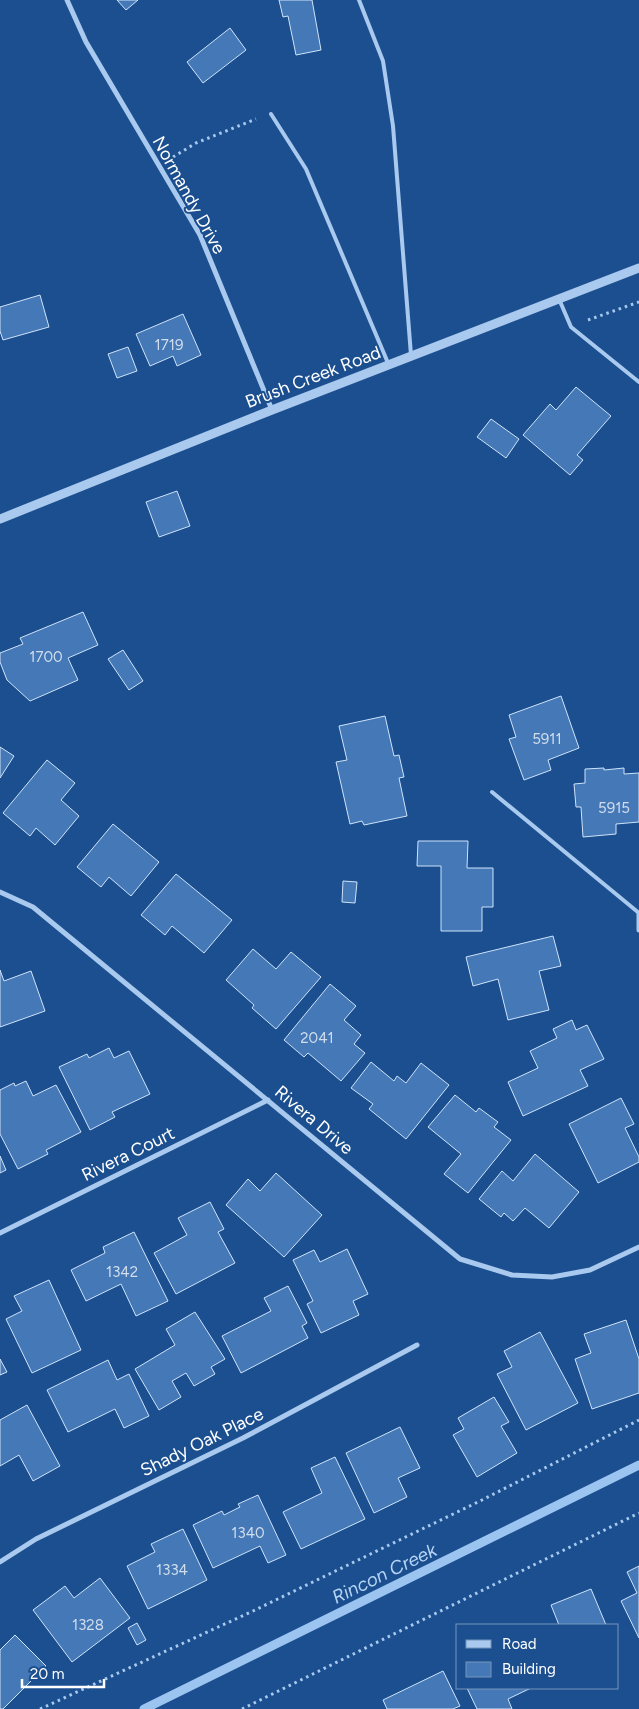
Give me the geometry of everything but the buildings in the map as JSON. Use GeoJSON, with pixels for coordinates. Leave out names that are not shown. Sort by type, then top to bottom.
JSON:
{"type":"FeatureCollection","features":[{"type":"Feature","properties":{"kind":"street","name":"Normandy Drive"},"geometry":{"type":"LineString","coordinates":[[68,0],[86,42],[200,235],[272,410]]}},
{"type":"Feature","properties":{"kind":"street","name":"Brush Creek Road"},"geometry":{"type":"LineString","coordinates":[[0,519],[272,410],[639,268]]}},
{"type":"Feature","properties":{"kind":"street","name":"Rivera Drive"},"geometry":{"type":"LineString","coordinates":[[0,892],[33,907],[460,1259],[512,1275],[552,1277],[590,1270],[639,1247]]}},
{"type":"Feature","properties":{"kind":"street"},"geometry":{"type":"LineString","coordinates":[[639,914],[639,930]]}},
{"type":"Feature","properties":{"kind":"street","name":"Rivera Court"},"geometry":{"type":"LineString","coordinates":[[0,1233],[268,1100]]}},
{"type":"Feature","properties":{"kind":"street","name":"Shady Oak Place"},"geometry":{"type":"LineString","coordinates":[[0,1562],[36,1539],[243,1438],[417,1345]]}},
{"type":"Feature","properties":{"kind":"lane"},"geometry":{"type":"LineString","coordinates":[[359,0],[383,61],[393,126],[412,357]]}},
{"type":"Feature","properties":{"kind":"lane"},"geometry":{"type":"LineString","coordinates":[[271,114],[306,169],[389,366]]}},
{"type":"Feature","properties":{"kind":"lane"},"geometry":{"type":"LineString","coordinates":[[559,299],[571,327],[639,382]]}},
{"type":"Feature","properties":{"kind":"lane"},"geometry":{"type":"LineString","coordinates":[[492,792],[639,914]]}},
{"type":"Feature","properties":{"kind":"path"},"geometry":{"type":"LineString","coordinates":[[159,166],[196,143],[271,114]]}},
{"type":"Feature","properties":{"kind":"path"},"geometry":{"type":"LineString","coordinates":[[571,327],[639,302]]}},
{"type":"Feature","properties":{"kind":"path"},"geometry":{"type":"LineString","coordinates":[[40,1709],[270,1603],[480,1501],[639,1420]]}},
{"type":"Feature","properties":{"kind":"path"},"geometry":{"type":"LineString","coordinates":[[242,1709],[639,1513]]}},
{"type":"Feature","properties":{"kind":"waterway","name":"Rincon Creek"},"geometry":{"type":"LineString","coordinates":[[144,1709],[639,1465]]}}]}
